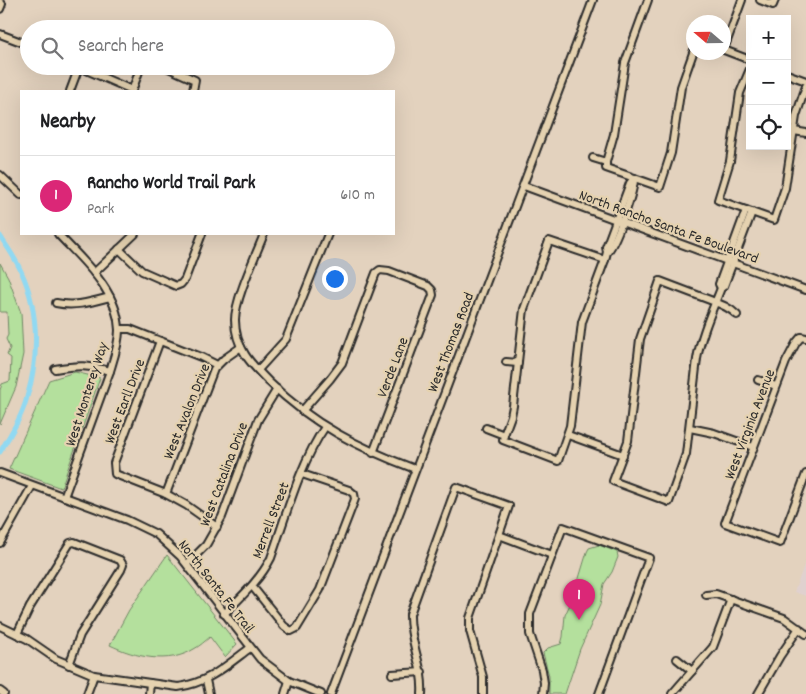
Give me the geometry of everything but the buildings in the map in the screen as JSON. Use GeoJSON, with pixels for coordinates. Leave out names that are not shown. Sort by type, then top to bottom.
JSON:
{"type":"FeatureCollection","features":[{"type":"Feature","properties":{"kind":"street","name":"West Thomas Road"},"geometry":{"type":"LineString","coordinates":[[331,694],[593,0]]}},
{"type":"Feature","properties":{"kind":"street"},"geometry":{"type":"LineString","coordinates":[[648,0],[625,63],[614,134],[606,168],[660,187],[672,153],[681,87],[690,60]]}},
{"type":"Feature","properties":{"kind":"street"},"geometry":{"type":"LineString","coordinates":[[731,31],[742,0]]}},
{"type":"Feature","properties":{"kind":"street"},"geometry":{"type":"LineString","coordinates":[[760,0],[774,2]]}},
{"type":"Feature","properties":{"kind":"street"},"geometry":{"type":"LineString","coordinates":[[0,34],[20,42]]}},
{"type":"Feature","properties":{"kind":"street"},"geometry":{"type":"LineString","coordinates":[[731,53],[746,58]]}},
{"type":"Feature","properties":{"kind":"street"},"geometry":{"type":"LineString","coordinates":[[70,90],[75,75]]}},
{"type":"Feature","properties":{"kind":"street"},"geometry":{"type":"LineString","coordinates":[[96,75],[130,90]]}},
{"type":"Feature","properties":{"kind":"street"},"geometry":{"type":"LineString","coordinates":[[132,90],[138,75]]}},
{"type":"Feature","properties":{"kind":"street"},"geometry":{"type":"LineString","coordinates":[[184,75],[195,80],[193,90]]}},
{"type":"Feature","properties":{"kind":"street"},"geometry":{"type":"LineString","coordinates":[[791,75],[806,81]]}},
{"type":"Feature","properties":{"kind":"street"},"geometry":{"type":"LineString","coordinates":[[746,79],[740,93],[730,161],[718,200],[774,220],[787,182],[799,106],[806,86]]}},
{"type":"Feature","properties":{"kind":"street"},"geometry":{"type":"LineString","coordinates":[[794,132],[806,133]]}},
{"type":"Feature","properties":{"kind":"street"},"geometry":{"type":"LineString","coordinates":[[594,158],[606,162]]}},
{"type":"Feature","properties":{"kind":"street"},"geometry":{"type":"LineString","coordinates":[[0,175],[19,187]]}},
{"type":"Feature","properties":{"kind":"street"},"geometry":{"type":"LineString","coordinates":[[605,260],[549,241],[526,302],[511,416],[503,440],[558,461],[568,435],[582,322],[605,260],[606,247],[619,221],[630,183],[634,178]]}},
{"type":"Feature","properties":{"kind":"street","name":"North Rancho Santa Fe Boulevard"},"geometry":{"type":"LineString","coordinates":[[524,186],[806,290]]}},
{"type":"Feature","properties":{"kind":"street"},"geometry":{"type":"LineString","coordinates":[[737,314],[730,308],[716,302],[660,281],[640,339],[628,441],[613,481],[669,502],[686,454],[698,352],[716,302],[721,288],[719,284],[749,211]]}},
{"type":"Feature","properties":{"kind":"street","name":"West Monterey Way"},"geometry":{"type":"LineString","coordinates":[[59,235],[94,273],[110,298],[116,313],[119,329],[117,350],[64,498]]}},
{"type":"Feature","properties":{"kind":"street"},"geometry":{"type":"LineString","coordinates":[[94,273],[133,235]]}},
{"type":"Feature","properties":{"kind":"street"},"geometry":{"type":"LineString","coordinates":[[119,249],[142,271],[176,286],[182,284],[185,280],[202,235]]}},
{"type":"Feature","properties":{"kind":"street"},"geometry":{"type":"LineString","coordinates":[[264,235],[237,307],[236,333],[245,356],[277,389],[302,411],[325,427],[373,453],[416,469]]}},
{"type":"Feature","properties":{"kind":"street"},"geometry":{"type":"LineString","coordinates":[[258,370],[286,339],[328,235]]}},
{"type":"Feature","properties":{"kind":"street","name":"Verde Lane"},"geometry":{"type":"LineString","coordinates":[[302,411],[330,380],[342,363],[376,274],[380,270],[389,271],[428,286],[432,290],[433,295],[373,453]]}},
{"type":"Feature","properties":{"kind":"street"},"geometry":{"type":"LineString","coordinates":[[56,302],[68,305],[110,298]]}},
{"type":"Feature","properties":{"kind":"street"},"geometry":{"type":"LineString","coordinates":[[119,329],[130,329],[217,365]]}},
{"type":"Feature","properties":{"kind":"street","name":"West Virginia Avenue"},"geometry":{"type":"LineString","coordinates":[[804,337],[796,343],[776,386],[725,523],[780,543],[806,474]]}},
{"type":"Feature","properties":{"kind":"street","name":"West Earll Drive"},"geometry":{"type":"LineString","coordinates":[[160,341],[114,463],[114,469],[115,474],[166,494]]}},
{"type":"Feature","properties":{"kind":"street","name":"West Avalon Drive"},"geometry":{"type":"LineString","coordinates":[[166,494],[217,365],[241,347]]}},
{"type":"Feature","properties":{"kind":"street"},"geometry":{"type":"LineString","coordinates":[[506,362],[518,363]]}},
{"type":"Feature","properties":{"kind":"street"},"geometry":{"type":"LineString","coordinates":[[55,369],[76,365],[91,366],[110,371]]}},
{"type":"Feature","properties":{"kind":"street"},"geometry":{"type":"LineString","coordinates":[[758,380],[776,386]]}},
{"type":"Feature","properties":{"kind":"street","name":"West Catalina Drive"},"geometry":{"type":"LineString","coordinates":[[187,564],[206,545],[217,528],[258,420],[277,389]]}},
{"type":"Feature","properties":{"kind":"street","name":"Merrell Street"},"geometry":{"type":"LineString","coordinates":[[224,614],[252,586],[271,558],[311,449],[325,427]]}},
{"type":"Feature","properties":{"kind":"street"},"geometry":{"type":"LineString","coordinates":[[486,428],[504,435]]}},
{"type":"Feature","properties":{"kind":"street"},"geometry":{"type":"LineString","coordinates":[[690,428],[714,433],[753,447]]}},
{"type":"Feature","properties":{"kind":"street"},"geometry":{"type":"LineString","coordinates":[[568,435],[623,455]]}},
{"type":"Feature","properties":{"kind":"street","name":"North Santa Fe Trail"},"geometry":{"type":"LineString","coordinates":[[0,473],[127,520],[146,529],[164,541],[187,564],[250,648],[265,664],[289,682],[321,694]]}},
{"type":"Feature","properties":{"kind":"street"},"geometry":{"type":"LineString","coordinates":[[252,586],[284,626],[291,631],[297,628],[320,590],[355,499],[354,494],[349,490],[302,474]]}},
{"type":"Feature","properties":{"kind":"street"},"geometry":{"type":"LineString","coordinates":[[0,543],[32,486]]}},
{"type":"Feature","properties":{"kind":"street"},"geometry":{"type":"LineString","coordinates":[[422,694],[422,672],[409,629],[410,614],[456,487],[509,506],[470,618],[471,637],[483,677],[483,694]]}},
{"type":"Feature","properties":{"kind":"street"},"geometry":{"type":"LineString","coordinates":[[166,494],[186,505],[217,528]]}},
{"type":"Feature","properties":{"kind":"street"},"geometry":{"type":"LineString","coordinates":[[543,694],[542,670],[530,634],[530,614],[563,527],[649,558],[599,694]]}},
{"type":"Feature","properties":{"kind":"street"},"geometry":{"type":"LineString","coordinates":[[499,535],[552,555]]}},
{"type":"Feature","properties":{"kind":"street"},"geometry":{"type":"LineString","coordinates":[[17,634],[30,607],[70,543],[74,542],[120,560],[123,564],[80,635],[69,666]]}},
{"type":"Feature","properties":{"kind":"street"},"geometry":{"type":"LineString","coordinates":[[706,594],[716,594],[784,618],[806,634]]}},
{"type":"Feature","properties":{"kind":"street"},"geometry":{"type":"LineString","coordinates":[[672,694],[714,647],[731,599]]}},
{"type":"Feature","properties":{"kind":"street"},"geometry":{"type":"LineString","coordinates":[[0,626],[27,639],[69,666],[94,675],[178,687],[206,680],[250,648]]}},
{"type":"Feature","properties":{"kind":"street"},"geometry":{"type":"LineString","coordinates":[[758,694],[799,628]]}},
{"type":"Feature","properties":{"kind":"street"},"geometry":{"type":"LineString","coordinates":[[677,659],[692,671]]}},
{"type":"Feature","properties":{"kind":"street"},"geometry":{"type":"LineString","coordinates":[[392,674],[422,672]]}},
{"type":"Feature","properties":{"kind":"street"},"geometry":{"type":"LineString","coordinates":[[87,694],[94,675]]}},
{"type":"Feature","properties":{"kind":"street"},"geometry":{"type":"LineString","coordinates":[[206,680],[209,694]]}},
{"type":"Feature","properties":{"kind":"street"},"geometry":{"type":"LineString","coordinates":[[285,694],[289,682]]}},
{"type":"Feature","properties":{"kind":"street"},"geometry":{"type":"LineString","coordinates":[[148,694],[150,683]]}},
{"type":"Feature","properties":{"kind":"street"},"geometry":{"type":"LineString","coordinates":[[0,691],[4,694]]}},
{"type":"Feature","properties":{"kind":"shaded area"},"geometry":{"type":"Polygon","coordinates":[[[806,560],[806,596],[794,592],[806,560]]]}},
{"type":"Feature","properties":{"kind":"green space"},"geometry":{"type":"Polygon","coordinates":[[[0,263],[8,277],[21,313],[23,354],[16,387],[0,424],[0,390],[2,384],[10,381],[11,358],[7,355],[10,348],[6,339],[8,335],[7,312],[0,312],[0,263]]]}},
{"type":"Feature","properties":{"kind":"green space"},"geometry":{"type":"Polygon","coordinates":[[[75,372],[100,378],[61,488],[9,469],[49,380],[75,372]]]}},
{"type":"Feature","properties":{"kind":"green space"},"geometry":{"type":"Polygon","coordinates":[[[599,545],[617,552],[618,557],[612,572],[604,584],[600,605],[580,649],[565,694],[549,694],[549,676],[543,653],[548,648],[561,644],[565,615],[573,598],[587,552],[589,548],[599,545]]]}},
{"type":"Feature","properties":{"kind":"green space"},"geometry":{"type":"Polygon","coordinates":[[[167,555],[237,644],[225,657],[210,637],[184,654],[163,658],[141,656],[110,645],[129,610],[167,555]]]}},
{"type":"Feature","properties":{"kind":"waterway"},"geometry":{"type":"LineString","coordinates":[[0,236],[12,254],[25,280],[34,313],[35,330],[34,364],[25,404],[0,452]]}},
{"type":"Feature","properties":{"kind":"place","name":"Rancho World Trail Park"},"geometry":{"type":"Point","coordinates":[579,620]}}]}
